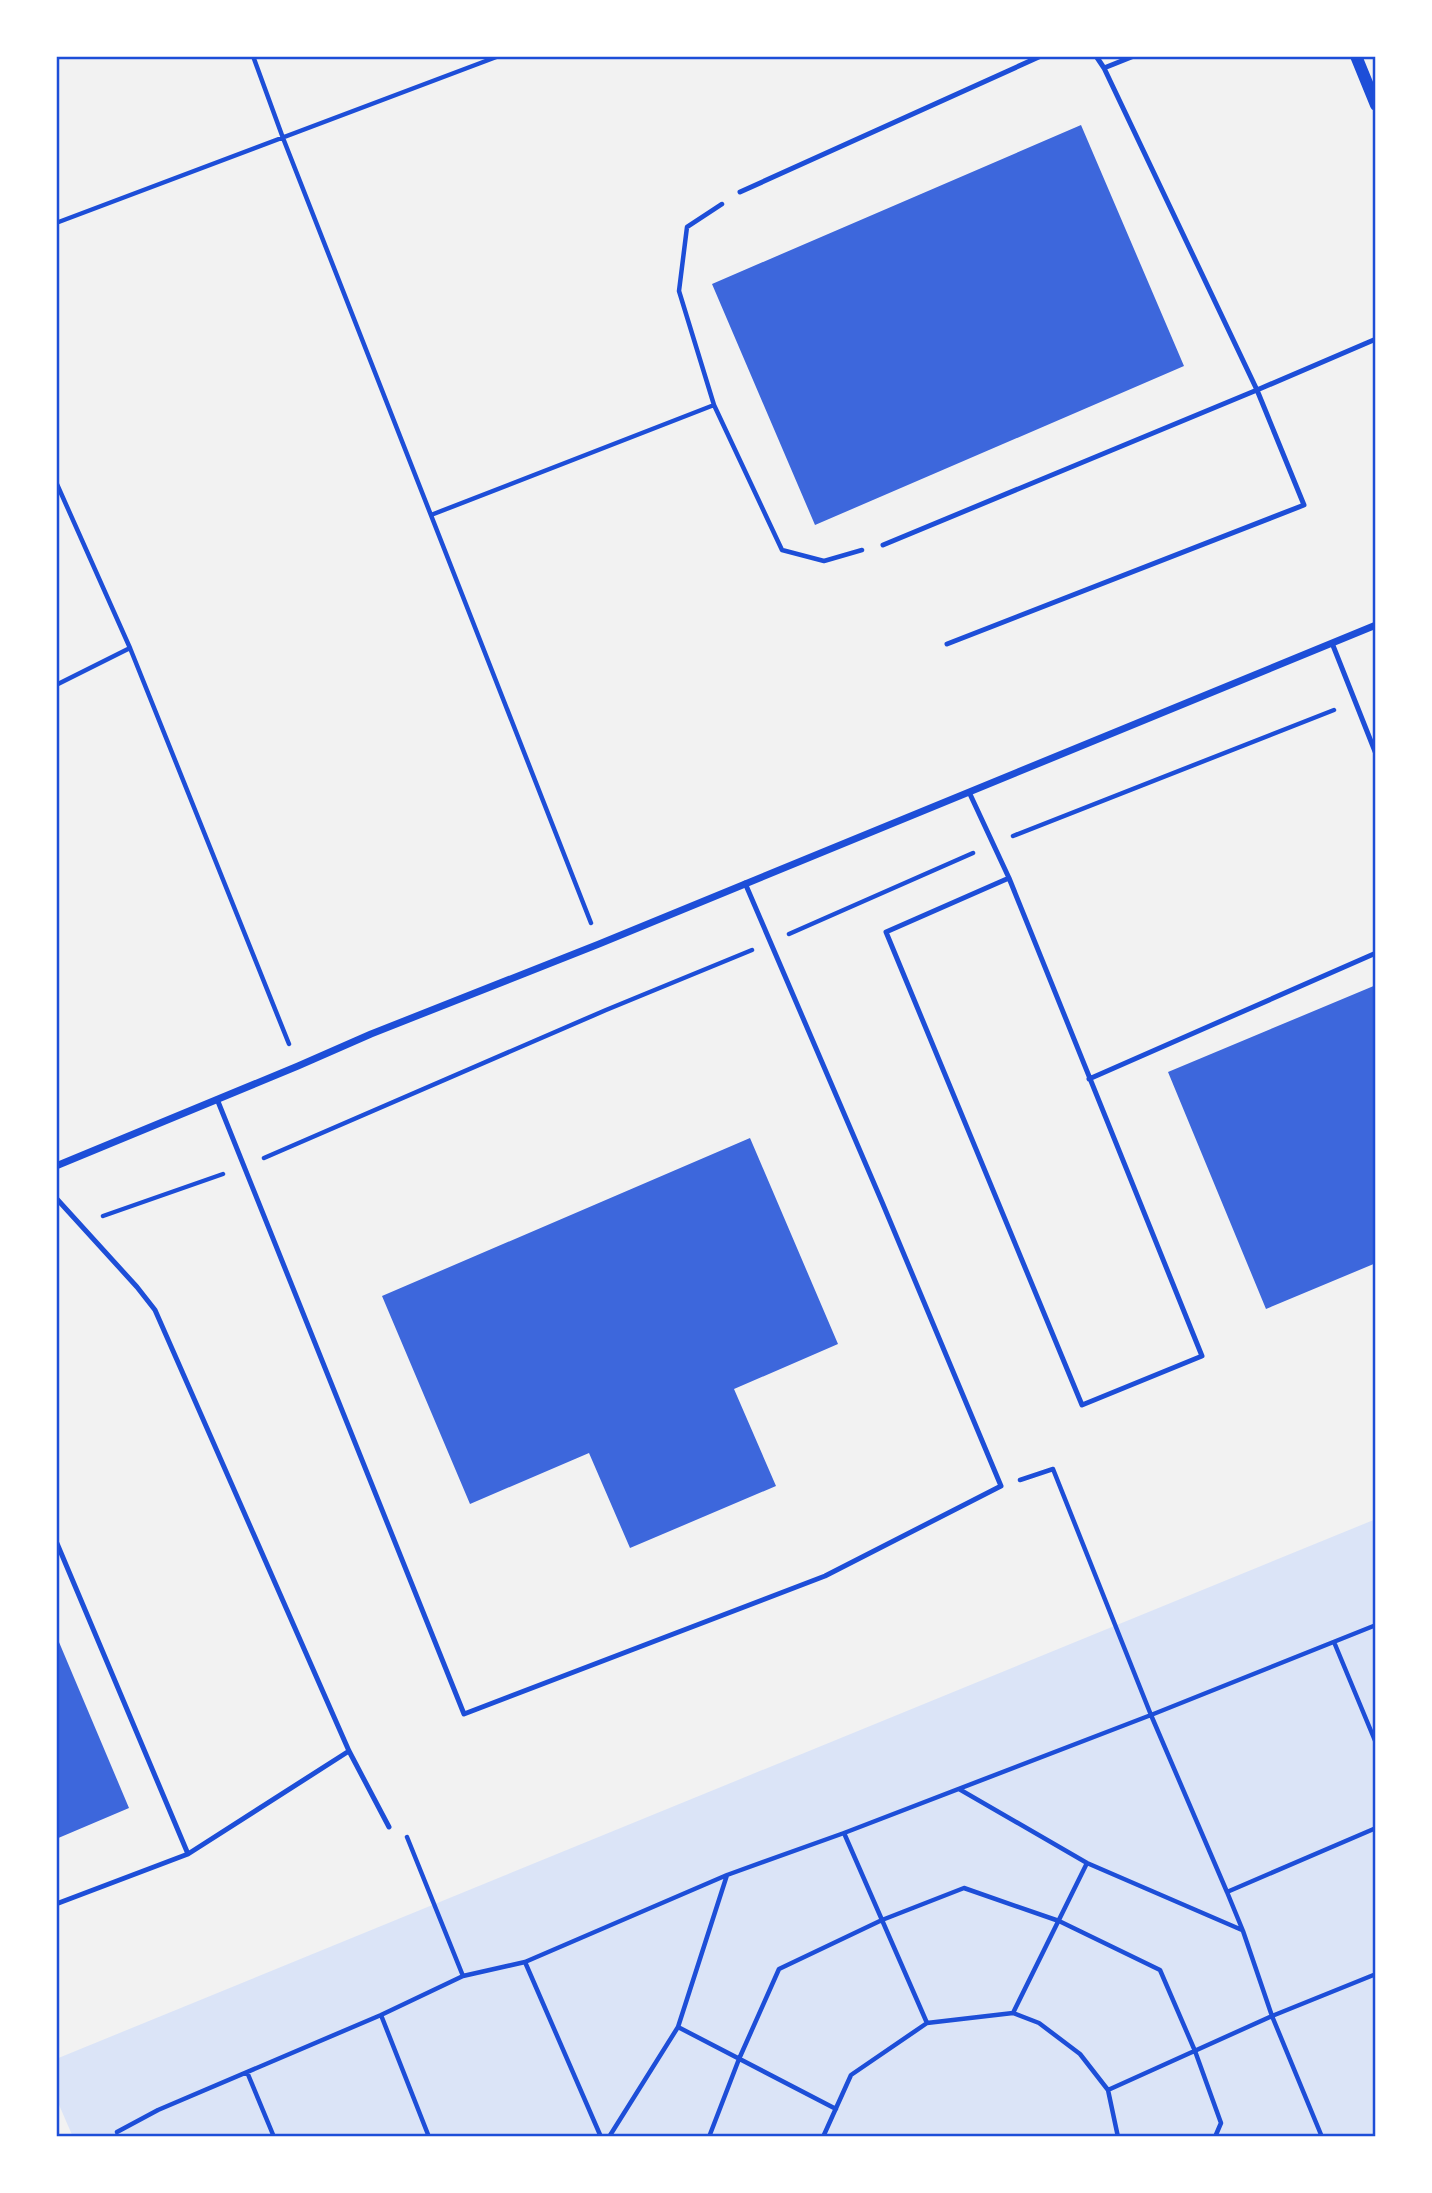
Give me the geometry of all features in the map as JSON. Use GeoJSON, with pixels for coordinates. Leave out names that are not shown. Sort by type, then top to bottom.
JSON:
{"type":"FeatureCollection","features":[{"type":"Feature","properties":{"kind":"street"},"geometry":{"type":"LineString","coordinates":[[1356,56],[1376,105]]}},
{"type":"Feature","properties":{"kind":"street"},"geometry":{"type":"LineString","coordinates":[[56,1166],[371,1034],[599,944],[1376,625]]}},
{"type":"Feature","properties":{"kind":"lane"},"geometry":{"type":"LineString","coordinates":[[740,192],[1041,56]]}},
{"type":"Feature","properties":{"kind":"lane"},"geometry":{"type":"LineString","coordinates":[[947,644],[1304,505],[1257,390],[1096,56]]}},
{"type":"Feature","properties":{"kind":"lane"},"geometry":{"type":"LineString","coordinates":[[1104,68],[1134,56]]}},
{"type":"Feature","properties":{"kind":"lane"},"geometry":{"type":"LineString","coordinates":[[883,545],[1376,339]]}},
{"type":"Feature","properties":{"kind":"lane"},"geometry":{"type":"LineString","coordinates":[[1332,643],[1376,754]]}},
{"type":"Feature","properties":{"kind":"lane"},"geometry":{"type":"LineString","coordinates":[[969,792],[1009,878],[1202,1356],[1082,1405],[886,932],[1009,878]]}},
{"type":"Feature","properties":{"kind":"lane"},"geometry":{"type":"LineString","coordinates":[[217,1099],[464,1714],[825,1576],[1000,1486],[745,884]]}},
{"type":"Feature","properties":{"kind":"lane"},"geometry":{"type":"LineString","coordinates":[[1089,1079],[1376,953]]}},
{"type":"Feature","properties":{"kind":"lane"},"geometry":{"type":"LineString","coordinates":[[56,1198],[155,1310],[349,1751],[389,1827]]}},
{"type":"Feature","properties":{"kind":"lane"},"geometry":{"type":"LineString","coordinates":[[56,1541],[188,1854]]}},
{"type":"Feature","properties":{"kind":"lane"},"geometry":{"type":"LineString","coordinates":[[56,1904],[188,1854],[349,1751]]}},
{"type":"Feature","properties":{"kind":"path"},"geometry":{"type":"LineString","coordinates":[[253,56],[599,944]]}},
{"type":"Feature","properties":{"kind":"path"},"geometry":{"type":"LineString","coordinates":[[56,223],[499,56]]}},
{"type":"Feature","properties":{"kind":"path"},"geometry":{"type":"LineString","coordinates":[[740,192],[687,227],[679,291],[714,405],[782,550],[824,561],[883,545]]}},
{"type":"Feature","properties":{"kind":"path"},"geometry":{"type":"LineString","coordinates":[[431,515],[714,405]]}},
{"type":"Feature","properties":{"kind":"path"},"geometry":{"type":"LineString","coordinates":[[56,482],[131,648],[299,1066]]}},
{"type":"Feature","properties":{"kind":"path"},"geometry":{"type":"LineString","coordinates":[[56,685],[131,648]]}},
{"type":"Feature","properties":{"kind":"path"},"geometry":{"type":"LineString","coordinates":[[80,1224],[244,1167],[993,844],[1355,702]]}},
{"type":"Feature","properties":{"kind":"path"},"geometry":{"type":"LineString","coordinates":[[1000,1486],[1053,1469],[1151,1715],[1243,1931],[1272,2016],[1322,2137]]}},
{"type":"Feature","properties":{"kind":"path"},"geometry":{"type":"LineString","coordinates":[[119,2137],[117,2132],[158,2110],[381,2015],[463,1976],[525,1962],[727,1875],[1151,1715],[1376,1625]]}},
{"type":"Feature","properties":{"kind":"path"},"geometry":{"type":"LineString","coordinates":[[1334,1642],[1376,1743]]}},
{"type":"Feature","properties":{"kind":"path"},"geometry":{"type":"LineString","coordinates":[[958,1788],[1087,1863],[1243,1931]]}},
{"type":"Feature","properties":{"kind":"path"},"geometry":{"type":"LineString","coordinates":[[389,1827],[406,1834],[463,1976]]}},
{"type":"Feature","properties":{"kind":"path"},"geometry":{"type":"LineString","coordinates":[[1227,1892],[1376,1828]]}},
{"type":"Feature","properties":{"kind":"path"},"geometry":{"type":"LineString","coordinates":[[844,1833],[927,2023]]}},
{"type":"Feature","properties":{"kind":"path"},"geometry":{"type":"LineString","coordinates":[[1013,2013],[1087,1863]]}},
{"type":"Feature","properties":{"kind":"path"},"geometry":{"type":"LineString","coordinates":[[609,2137],[678,2027],[727,1875]]}},
{"type":"Feature","properties":{"kind":"path"},"geometry":{"type":"LineString","coordinates":[[709,2137],[739,2059],[779,1969],[882,1920],[964,1888],[1059,1921],[1160,1970],[1195,2051],[1221,2123],[1215,2137]]}},
{"type":"Feature","properties":{"kind":"path"},"geometry":{"type":"LineString","coordinates":[[525,1962],[601,2137]]}},
{"type":"Feature","properties":{"kind":"path"},"geometry":{"type":"LineString","coordinates":[[1108,2091],[1272,2016],[1376,1974]]}},
{"type":"Feature","properties":{"kind":"path"},"geometry":{"type":"LineString","coordinates":[[823,2137],[851,2075],[927,2023],[1013,2013],[1039,2023],[1080,2054],[1108,2091],[1118,2137]]}},
{"type":"Feature","properties":{"kind":"path"},"geometry":{"type":"LineString","coordinates":[[381,2015],[429,2137]]}},
{"type":"Feature","properties":{"kind":"path"},"geometry":{"type":"LineString","coordinates":[[678,2027],[836,2109]]}},
{"type":"Feature","properties":{"kind":"path"},"geometry":{"type":"LineString","coordinates":[[247,2072],[274,2137]]}},
{"type":"Feature","properties":{"kind":"shaded area"},"geometry":{"type":"Polygon","coordinates":[[[1376,1519],[1376,2137],[73,2137],[56,2098],[56,2059],[1376,1519]]]}},
{"type":"Feature","properties":{"kind":"building"},"geometry":{"type":"Polygon","coordinates":[[[1081,125],[1184,366],[815,525],[712,284],[1081,125]]]}},
{"type":"Feature","properties":{"kind":"building"},"geometry":{"type":"Polygon","coordinates":[[[1376,985],[1376,1263],[1266,1309],[1168,1072],[1376,985]]]}},
{"type":"Feature","properties":{"kind":"building"},"geometry":{"type":"Polygon","coordinates":[[[750,1138],[838,1344],[734,1389],[776,1486],[630,1548],[589,1453],[470,1504],[382,1296],[750,1138]]]}},
{"type":"Feature","properties":{"kind":"building"},"geometry":{"type":"Polygon","coordinates":[[[56,1635],[129,1808],[56,1839],[56,1635]]]}}]}
